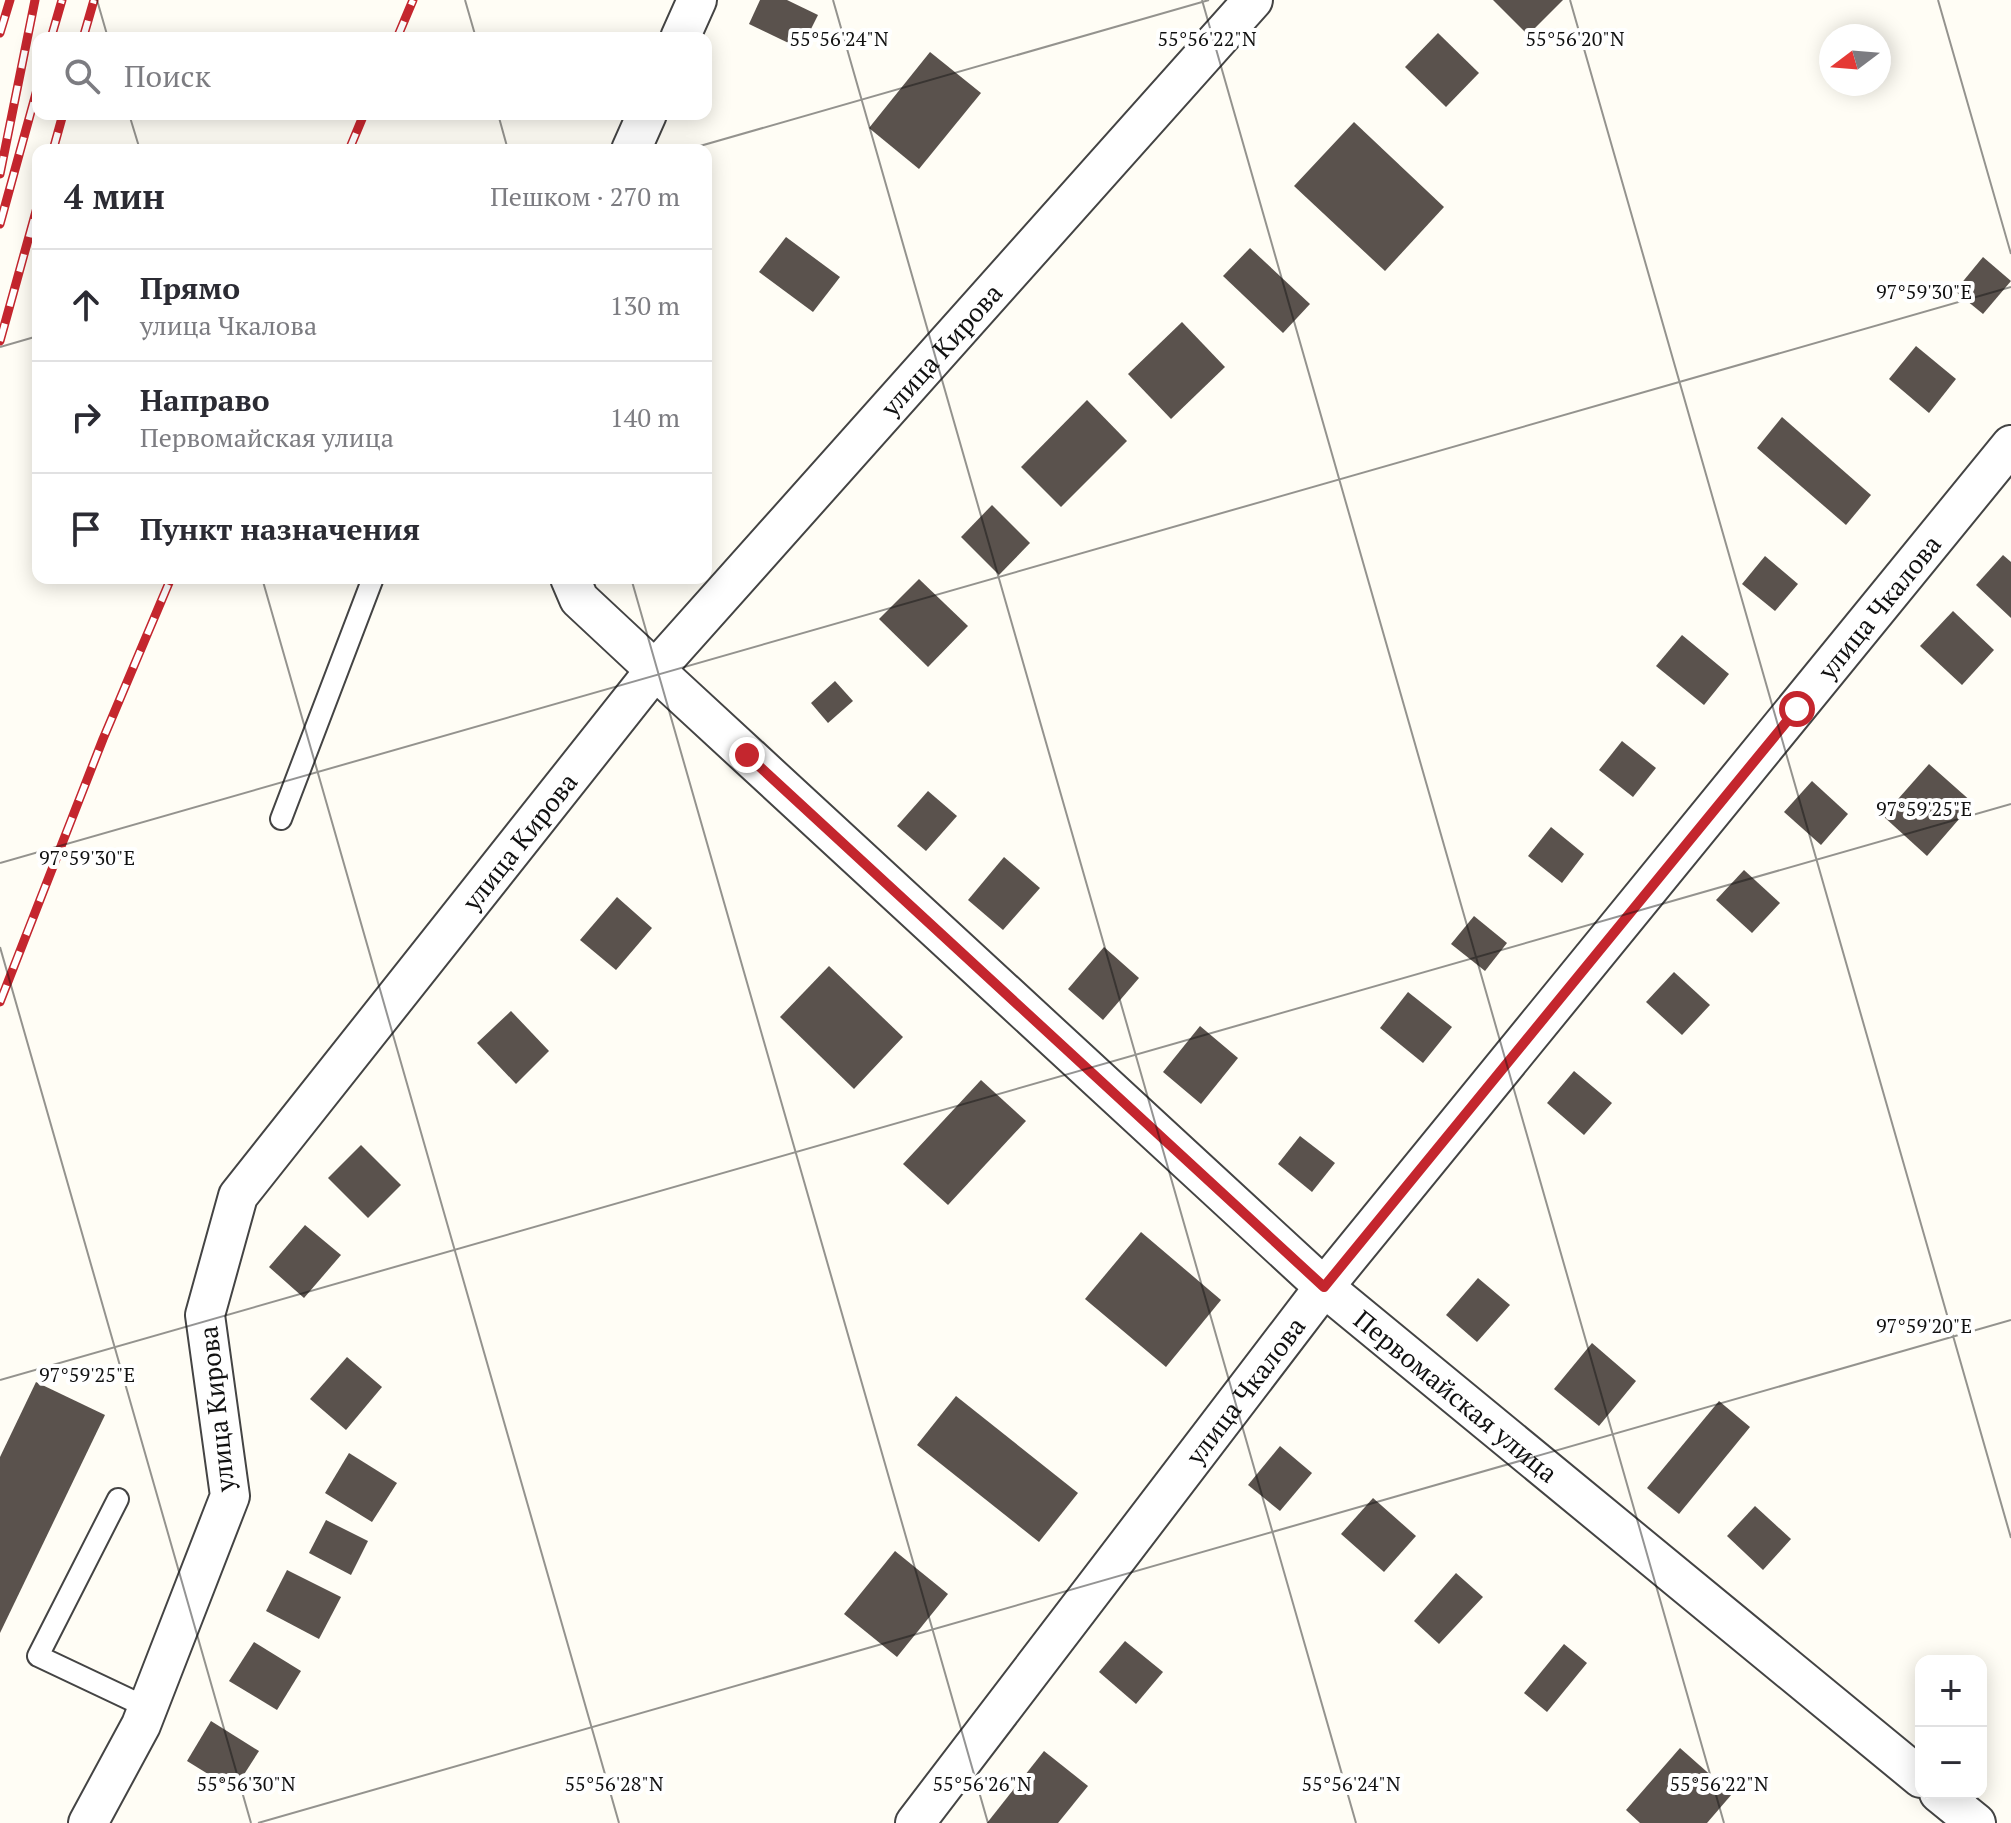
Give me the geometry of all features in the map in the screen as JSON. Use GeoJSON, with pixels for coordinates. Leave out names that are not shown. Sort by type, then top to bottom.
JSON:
{"type":"FeatureCollection","features":[{"type":"Feature","properties":{"kind":"street"},"geometry":{"type":"LineString","coordinates":[[683,32],[697,0]]}},
{"type":"Feature","properties":{"kind":"street","name":"улица Кирова"},"geometry":{"type":"LineString","coordinates":[[88,1823],[148,1708],[230,1496],[205,1315],[238,1196],[655,670],[1253,0]]}},
{"type":"Feature","properties":{"kind":"street"},"geometry":{"type":"LineString","coordinates":[[634,144],[644,120]]}},
{"type":"Feature","properties":{"kind":"street","name":"улица Чкалова"},"geometry":{"type":"LineString","coordinates":[[915,1823],[1324,1287],[2011,445]]}},
{"type":"Feature","properties":{"kind":"street","name":"Первомайская улица"},"geometry":{"type":"LineString","coordinates":[[573,584],[579,599],[1324,1287],[1915,1773]]}},
{"type":"Feature","properties":{"kind":"street"},"geometry":{"type":"LineString","coordinates":[[1946,1799],[1976,1823]]}},
{"type":"Feature","properties":{"kind":"lane"},"geometry":{"type":"LineString","coordinates":[[281,819],[371,584]]}},
{"type":"Feature","properties":{"kind":"lane"},"geometry":{"type":"LineString","coordinates":[[118,1499],[38,1656],[148,1708]]}},
{"type":"Feature","properties":{"kind":"building"},"geometry":{"type":"Polygon","coordinates":[[[760,0],[787,0],[818,15],[801,49],[749,24],[760,0]]]}},
{"type":"Feature","properties":{"kind":"building"},"geometry":{"type":"Polygon","coordinates":[[[1493,0],[1563,0],[1528,35],[1493,0]]]}},
{"type":"Feature","properties":{"kind":"building"},"geometry":{"type":"Polygon","coordinates":[[[1438,33],[1479,73],[1446,107],[1405,67],[1438,33]]]}},
{"type":"Feature","properties":{"kind":"building"},"geometry":{"type":"Polygon","coordinates":[[[930,52],[981,93],[919,169],[869,128],[930,52]]]}},
{"type":"Feature","properties":{"kind":"building"},"geometry":{"type":"Polygon","coordinates":[[[1354,122],[1444,207],[1385,271],[1294,186],[1354,122]]]}},
{"type":"Feature","properties":{"kind":"building"},"geometry":{"type":"Polygon","coordinates":[[[786,237],[840,277],[813,312],[759,272],[786,237]]]}},
{"type":"Feature","properties":{"kind":"building"},"geometry":{"type":"Polygon","coordinates":[[[1250,248],[1310,304],[1283,333],[1223,276],[1250,248]]]}},
{"type":"Feature","properties":{"kind":"building"},"geometry":{"type":"Polygon","coordinates":[[[1983,257],[2011,281],[1983,314],[1955,291],[1983,257]]]}},
{"type":"Feature","properties":{"kind":"building"},"geometry":{"type":"Polygon","coordinates":[[[1182,322],[1225,367],[1171,419],[1128,374],[1182,322]]]}},
{"type":"Feature","properties":{"kind":"building"},"geometry":{"type":"Polygon","coordinates":[[[1916,346],[1956,379],[1929,413],[1889,379],[1916,346]]]}},
{"type":"Feature","properties":{"kind":"building"},"geometry":{"type":"Polygon","coordinates":[[[1087,400],[1127,441],[1061,507],[1021,467],[1087,400]]]}},
{"type":"Feature","properties":{"kind":"building"},"geometry":{"type":"Polygon","coordinates":[[[1782,417],[1871,495],[1846,525],[1757,448],[1782,417]]]}},
{"type":"Feature","properties":{"kind":"building"},"geometry":{"type":"Polygon","coordinates":[[[992,505],[1030,543],[999,575],[961,537],[992,505]]]}},
{"type":"Feature","properties":{"kind":"building"},"geometry":{"type":"Polygon","coordinates":[[[2003,555],[2011,562],[2011,618],[1976,585],[2003,555]]]}},
{"type":"Feature","properties":{"kind":"building"},"geometry":{"type":"Polygon","coordinates":[[[1765,556],[1798,584],[1775,611],[1742,584],[1765,556]]]}},
{"type":"Feature","properties":{"kind":"building"},"geometry":{"type":"Polygon","coordinates":[[[919,579],[968,626],[928,667],[879,619],[919,579]]]}},
{"type":"Feature","properties":{"kind":"building"},"geometry":{"type":"Polygon","coordinates":[[[1953,611],[1994,650],[1962,685],[1920,646],[1953,611]]]}},
{"type":"Feature","properties":{"kind":"building"},"geometry":{"type":"Polygon","coordinates":[[[1682,635],[1729,674],[1704,705],[1656,666],[1682,635]]]}},
{"type":"Feature","properties":{"kind":"building"},"geometry":{"type":"Polygon","coordinates":[[[835,681],[853,701],[828,723],[811,703],[835,681]]]}},
{"type":"Feature","properties":{"kind":"building"},"geometry":{"type":"Polygon","coordinates":[[[1622,741],[1656,768],[1633,797],[1599,770],[1622,741]]]}},
{"type":"Feature","properties":{"kind":"building"},"geometry":{"type":"Polygon","coordinates":[[[1929,764],[1973,803],[1927,856],[1883,816],[1929,764]]]}},
{"type":"Feature","properties":{"kind":"building"},"geometry":{"type":"Polygon","coordinates":[[[1812,781],[1848,814],[1821,845],[1784,812],[1812,781]]]}},
{"type":"Feature","properties":{"kind":"building"},"geometry":{"type":"Polygon","coordinates":[[[928,791],[957,816],[926,851],[897,826],[928,791]]]}},
{"type":"Feature","properties":{"kind":"building"},"geometry":{"type":"Polygon","coordinates":[[[1551,827],[1584,854],[1562,883],[1528,856],[1551,827]]]}},
{"type":"Feature","properties":{"kind":"building"},"geometry":{"type":"Polygon","coordinates":[[[1004,857],[1040,888],[1003,930],[968,900],[1004,857]]]}},
{"type":"Feature","properties":{"kind":"building"},"geometry":{"type":"Polygon","coordinates":[[[1744,870],[1780,903],[1752,933],[1716,900],[1744,870]]]}},
{"type":"Feature","properties":{"kind":"building"},"geometry":{"type":"Polygon","coordinates":[[[617,897],[652,928],[616,970],[580,940],[617,897]]]}},
{"type":"Feature","properties":{"kind":"building"},"geometry":{"type":"Polygon","coordinates":[[[1474,916],[1507,943],[1485,971],[1451,944],[1474,916]]]}},
{"type":"Feature","properties":{"kind":"building"},"geometry":{"type":"Polygon","coordinates":[[[1104,947],[1139,978],[1103,1020],[1068,989],[1104,947]]]}},
{"type":"Feature","properties":{"kind":"building"},"geometry":{"type":"Polygon","coordinates":[[[829,966],[903,1037],[854,1089],[780,1017],[829,966]]]}},
{"type":"Feature","properties":{"kind":"building"},"geometry":{"type":"Polygon","coordinates":[[[1674,972],[1710,1005],[1682,1035],[1646,1002],[1674,972]]]}},
{"type":"Feature","properties":{"kind":"building"},"geometry":{"type":"Polygon","coordinates":[[[1408,992],[1452,1027],[1423,1063],[1380,1028],[1408,992]]]}},
{"type":"Feature","properties":{"kind":"building"},"geometry":{"type":"Polygon","coordinates":[[[511,1011],[549,1051],[516,1084],[477,1043],[511,1011]]]}},
{"type":"Feature","properties":{"kind":"building"},"geometry":{"type":"Polygon","coordinates":[[[1200,1026],[1238,1058],[1201,1104],[1163,1072],[1200,1026]]]}},
{"type":"Feature","properties":{"kind":"building"},"geometry":{"type":"Polygon","coordinates":[[[1574,1071],[1612,1103],[1584,1135],[1547,1103],[1574,1071]]]}},
{"type":"Feature","properties":{"kind":"building"},"geometry":{"type":"Polygon","coordinates":[[[981,1080],[1026,1121],[948,1205],[903,1164],[981,1080]]]}},
{"type":"Feature","properties":{"kind":"building"},"geometry":{"type":"Polygon","coordinates":[[[1300,1136],[1335,1163],[1312,1192],[1278,1164],[1300,1136]]]}},
{"type":"Feature","properties":{"kind":"building"},"geometry":{"type":"Polygon","coordinates":[[[361,1145],[401,1185],[368,1218],[328,1178],[361,1145]]]}},
{"type":"Feature","properties":{"kind":"building"},"geometry":{"type":"Polygon","coordinates":[[[305,1225],[341,1255],[304,1298],[269,1267],[305,1225]]]}},
{"type":"Feature","properties":{"kind":"building"},"geometry":{"type":"Polygon","coordinates":[[[1141,1232],[1221,1300],[1166,1367],[1085,1299],[1141,1232]]]}},
{"type":"Feature","properties":{"kind":"building"},"geometry":{"type":"Polygon","coordinates":[[[1478,1278],[1510,1305],[1477,1342],[1446,1315],[1478,1278]]]}},
{"type":"Feature","properties":{"kind":"building"},"geometry":{"type":"Polygon","coordinates":[[[1592,1343],[1636,1381],[1599,1426],[1554,1389],[1592,1343]]]}},
{"type":"Feature","properties":{"kind":"building"},"geometry":{"type":"Polygon","coordinates":[[[347,1357],[382,1387],[346,1430],[310,1399],[347,1357]]]}},
{"type":"Feature","properties":{"kind":"building"},"geometry":{"type":"Polygon","coordinates":[[[36,1382],[105,1415],[0,1633],[0,1457],[36,1382]]]}},
{"type":"Feature","properties":{"kind":"building"},"geometry":{"type":"Polygon","coordinates":[[[956,1396],[1078,1493],[1039,1542],[917,1445],[956,1396]]]}},
{"type":"Feature","properties":{"kind":"building"},"geometry":{"type":"Polygon","coordinates":[[[1719,1401],[1750,1427],[1679,1514],[1647,1488],[1719,1401]]]}},
{"type":"Feature","properties":{"kind":"building"},"geometry":{"type":"Polygon","coordinates":[[[1280,1446],[1312,1473],[1280,1511],[1248,1485],[1280,1446]]]}},
{"type":"Feature","properties":{"kind":"building"},"geometry":{"type":"Polygon","coordinates":[[[349,1453],[397,1483],[372,1522],[325,1493],[349,1453]]]}},
{"type":"Feature","properties":{"kind":"building"},"geometry":{"type":"Polygon","coordinates":[[[1373,1498],[1416,1536],[1384,1572],[1341,1534],[1373,1498]]]}},
{"type":"Feature","properties":{"kind":"building"},"geometry":{"type":"Polygon","coordinates":[[[1755,1506],[1791,1539],[1763,1570],[1727,1536],[1755,1506]]]}},
{"type":"Feature","properties":{"kind":"building"},"geometry":{"type":"Polygon","coordinates":[[[326,1520],[368,1541],[351,1575],[309,1553],[326,1520]]]}},
{"type":"Feature","properties":{"kind":"building"},"geometry":{"type":"Polygon","coordinates":[[[895,1551],[948,1594],[897,1657],[844,1614],[895,1551]]]}},
{"type":"Feature","properties":{"kind":"building"},"geometry":{"type":"Polygon","coordinates":[[[287,1570],[341,1597],[319,1639],[266,1611],[287,1570]]]}},
{"type":"Feature","properties":{"kind":"building"},"geometry":{"type":"Polygon","coordinates":[[[1456,1573],[1483,1597],[1439,1644],[1414,1621],[1456,1573]]]}},
{"type":"Feature","properties":{"kind":"building"},"geometry":{"type":"Polygon","coordinates":[[[1125,1641],[1163,1672],[1136,1704],[1099,1672],[1125,1641]]]}},
{"type":"Feature","properties":{"kind":"building"},"geometry":{"type":"Polygon","coordinates":[[[254,1642],[301,1671],[277,1710],[229,1681],[254,1642]]]}},
{"type":"Feature","properties":{"kind":"building"},"geometry":{"type":"Polygon","coordinates":[[[1564,1644],[1587,1663],[1547,1712],[1524,1693],[1564,1644]]]}},
{"type":"Feature","properties":{"kind":"building"},"geometry":{"type":"Polygon","coordinates":[[[211,1721],[259,1751],[234,1790],[187,1761],[211,1721]]]}},
{"type":"Feature","properties":{"kind":"building"},"geometry":{"type":"Polygon","coordinates":[[[1680,1748],[1732,1794],[1707,1823],[1640,1823],[1626,1810],[1680,1748]]]}},
{"type":"Feature","properties":{"kind":"building"},"geometry":{"type":"Polygon","coordinates":[[[1044,1751],[1088,1786],[1058,1823],[987,1823],[1044,1751]]]}},
{"type":"Feature","properties":{"kind":"railway"},"geometry":{"type":"LineString","coordinates":[[0,33],[10,0]]}},
{"type":"Feature","properties":{"kind":"railway"},"geometry":{"type":"LineString","coordinates":[[0,174],[35,0]]}},
{"type":"Feature","properties":{"kind":"railway"},"geometry":{"type":"LineString","coordinates":[[53,32],[62,0]]}},
{"type":"Feature","properties":{"kind":"railway"},"geometry":{"type":"LineString","coordinates":[[85,32],[94,0]]}},
{"type":"Feature","properties":{"kind":"railway"},"geometry":{"type":"LineString","coordinates":[[400,32],[413,0]]}},
{"type":"Feature","properties":{"kind":"railway"},"geometry":{"type":"LineString","coordinates":[[0,224],[32,108]]}},
{"type":"Feature","properties":{"kind":"railway"},"geometry":{"type":"LineString","coordinates":[[55,144],[61,120]]}},
{"type":"Feature","properties":{"kind":"railway"},"geometry":{"type":"LineString","coordinates":[[352,144],[362,120]]}},
{"type":"Feature","properties":{"kind":"railway"},"geometry":{"type":"LineString","coordinates":[[0,341],[32,226]]}},
{"type":"Feature","properties":{"kind":"railway"},"geometry":{"type":"LineString","coordinates":[[0,1002],[103,739],[168,584]]}},
{"type":"Feature","properties":{"kind":"route"},"geometry":{"type":"LineString","coordinates":[[747,755],[1324,1287],[1797,709]]}}]}
